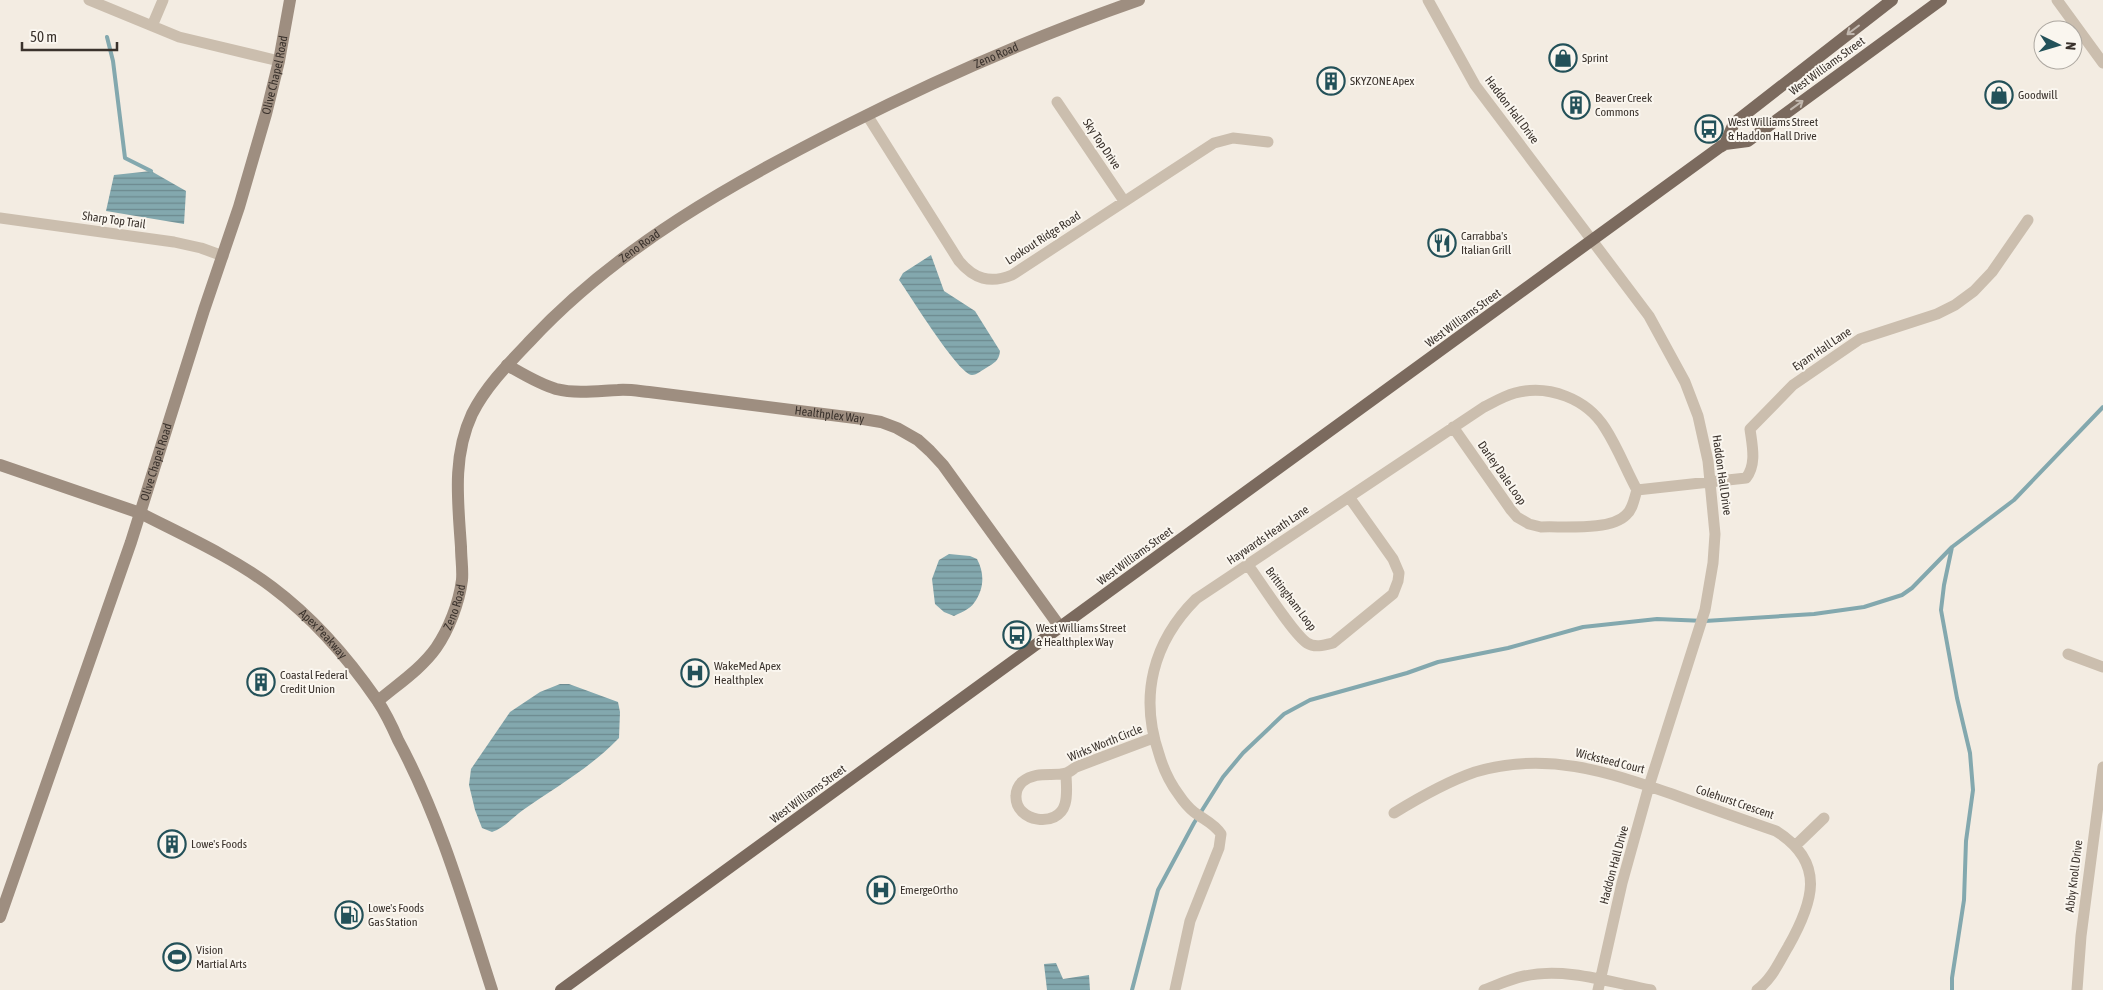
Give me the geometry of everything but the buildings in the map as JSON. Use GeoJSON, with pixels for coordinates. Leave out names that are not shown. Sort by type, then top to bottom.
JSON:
{"type":"FeatureCollection","features":[{"type":"Feature","properties":{"kind":"main road","name":"West Williams Street"},"geometry":{"type":"LineString","coordinates":[[1725,144],[1734,123],[1892,0]]}},
{"type":"Feature","properties":{"kind":"main road","name":"West Williams Street"},"geometry":{"type":"LineString","coordinates":[[562,990],[1725,144],[1748,141],[1941,0]]}},
{"type":"Feature","properties":{"kind":"street"},"geometry":{"type":"LineString","coordinates":[[89,0],[152,26],[195,41],[279,61]]}},
{"type":"Feature","properties":{"kind":"street"},"geometry":{"type":"LineString","coordinates":[[152,26],[163,0]]}},
{"type":"Feature","properties":{"kind":"street","name":"Olive Chapel Road"},"geometry":{"type":"LineString","coordinates":[[0,917],[140,513],[223,256],[256,150],[279,61],[290,0]]}},
{"type":"Feature","properties":{"kind":"street","name":"Zeno Road"},"geometry":{"type":"LineString","coordinates":[[378,701],[426,660],[436,647],[451,619],[458,600],[462,579],[457,466],[460,448],[473,413],[508,365],[571,299],[618,262],[718,194],[806,145],[969,68],[1064,27],[1139,0]]}},
{"type":"Feature","properties":{"kind":"street","name":"Haddon Hall Drive"},"geometry":{"type":"LineString","coordinates":[[1428,0],[1475,85],[1649,316],[1685,382],[1704,437],[1715,534],[1706,610],[1649,786],[1622,883],[1599,985]]}},
{"type":"Feature","properties":{"kind":"street"},"geometry":{"type":"LineString","coordinates":[[2056,0],[2103,63]]}},
{"type":"Feature","properties":{"kind":"street","name":"Sky Top Drive"},"geometry":{"type":"LineString","coordinates":[[1057,102],[1124,201]]}},
{"type":"Feature","properties":{"kind":"street","name":"Lookout Ridge Road"},"geometry":{"type":"LineString","coordinates":[[867,115],[959,261],[970,274],[978,278],[997,280],[1012,275],[1214,143],[1233,138],[1268,142]]}},
{"type":"Feature","properties":{"kind":"street","name":"Sharp Top Trail"},"geometry":{"type":"LineString","coordinates":[[0,218],[174,242],[201,248],[223,256]]}},
{"type":"Feature","properties":{"kind":"street","name":"Eyam Hall Lane"},"geometry":{"type":"LineString","coordinates":[[1710,481],[1746,478],[1752,471],[1753,461],[1750,428],[1793,385],[1860,340],[1937,314],[1955,305],[1974,291],[1992,272],[2028,220]]}},
{"type":"Feature","properties":{"kind":"street","name":"Healthplex Way"},"geometry":{"type":"LineString","coordinates":[[508,365],[536,381],[568,391],[619,390],[649,392],[863,418],[897,428],[918,440],[942,465],[1060,627]]}},
{"type":"Feature","properties":{"kind":"street","name":"Haywards Heath Lane"},"geometry":{"type":"LineString","coordinates":[[1175,990],[1190,921],[1218,848],[1221,834],[1213,824],[1194,812],[1179,795],[1166,774],[1154,738],[1150,711],[1151,687],[1159,653],[1168,634],[1175,622],[1196,599],[1453,427],[1484,407],[1515,393],[1542,391],[1566,396],[1589,409],[1602,424],[1637,490]]}},
{"type":"Feature","properties":{"kind":"street","name":"Darley Dale Loop"},"geometry":{"type":"LineString","coordinates":[[1453,427],[1504,502],[1517,517],[1529,524],[1541,527],[1612,523],[1627,515],[1634,503],[1637,490]]}},
{"type":"Feature","properties":{"kind":"street","name":"Apex Peakway"},"geometry":{"type":"LineString","coordinates":[[0,466],[140,513],[238,564],[272,587],[317,627],[378,701],[417,774],[446,851],[492,990]]}},
{"type":"Feature","properties":{"kind":"street"},"geometry":{"type":"LineString","coordinates":[[1637,490],[1710,481]]}},
{"type":"Feature","properties":{"kind":"street","name":"Brittingham Loop"},"geometry":{"type":"LineString","coordinates":[[1248,565],[1295,630],[1306,642],[1322,646],[1334,643],[1392,594],[1399,574],[1394,559],[1349,497]]}},
{"type":"Feature","properties":{"kind":"street"},"geometry":{"type":"LineString","coordinates":[[2068,654],[2103,666]]}},
{"type":"Feature","properties":{"kind":"street","name":"Wirks Worth Circle"},"geometry":{"type":"LineString","coordinates":[[1066,773],[1065,804],[1057,815],[1045,819],[1035,819],[1026,816],[1019,809],[1016,794],[1018,786],[1023,781],[1050,773],[1066,773],[1076,767],[1154,738]]}},
{"type":"Feature","properties":{"kind":"street","name":"Wicksteed Court"},"geometry":{"type":"LineString","coordinates":[[1394,813],[1458,778],[1476,772],[1515,765],[1570,764],[1603,771],[1649,786]]}},
{"type":"Feature","properties":{"kind":"street","name":"Abby Knoll Drive"},"geometry":{"type":"LineString","coordinates":[[2077,990],[2081,936],[2103,767]]}},
{"type":"Feature","properties":{"kind":"street","name":"Colehurst Crescent"},"geometry":{"type":"LineString","coordinates":[[1649,786],[1776,831],[1795,846],[1805,861],[1810,879],[1811,894],[1807,911],[1772,975],[1757,990]]}},
{"type":"Feature","properties":{"kind":"street"},"geometry":{"type":"LineString","coordinates":[[1795,846],[1824,818]]}},
{"type":"Feature","properties":{"kind":"street"},"geometry":{"type":"LineString","coordinates":[[1484,990],[1524,976],[1539,974],[1573,975],[1599,985],[1650,990]]}},
{"type":"Feature","properties":{"kind":"water"},"geometry":{"type":"Polygon","coordinates":[[[151,171],[186,191],[184,224],[106,211],[114,175],[151,171]]]}},
{"type":"Feature","properties":{"kind":"water"},"geometry":{"type":"Polygon","coordinates":[[[931,255],[944,291],[975,311],[1000,351],[996,361],[976,374],[972,375],[965,371],[956,362],[934,333],[899,280],[903,273],[931,255]]]}},
{"type":"Feature","properties":{"kind":"water"},"geometry":{"type":"Polygon","coordinates":[[[949,554],[970,556],[977,559],[982,576],[980,592],[974,603],[954,616],[944,612],[935,604],[932,579],[939,560],[949,554]]]}},
{"type":"Feature","properties":{"kind":"water"},"geometry":{"type":"Polygon","coordinates":[[[560,684],[569,684],[618,702],[620,712],[619,738],[585,768],[500,828],[492,832],[482,828],[469,785],[471,769],[510,712],[540,692],[560,684]]]}},
{"type":"Feature","properties":{"kind":"water"},"geometry":{"type":"Polygon","coordinates":[[[1056,963],[1063,979],[1089,975],[1090,990],[1047,990],[1044,964],[1056,963]]]}},
{"type":"Feature","properties":{"kind":"waterway"},"geometry":{"type":"LineString","coordinates":[[107,37],[113,61],[125,158],[151,171]]}},
{"type":"Feature","properties":{"kind":"waterway"},"geometry":{"type":"LineString","coordinates":[[1132,990],[1158,890],[1194,823],[1223,777],[1243,753],[1284,714],[1310,700],[1407,673],[1438,662],[1508,648],[1583,627],[1657,619],[1705,621],[1814,614],[1864,607],[1902,595],[1912,588],[1952,547],[2014,500],[2103,407]]}},
{"type":"Feature","properties":{"kind":"waterway"},"geometry":{"type":"LineString","coordinates":[[1952,547],[1941,610],[1957,698],[1970,753],[1973,790],[1966,841],[1964,900],[1952,978],[1952,990]]}},
{"type":"Feature","properties":{"kind":"place","name":"Sprint"},"geometry":{"type":"Point","coordinates":[1563,58]}},
{"type":"Feature","properties":{"kind":"place","name":"SKYZONE Apex"},"geometry":{"type":"Point","coordinates":[1331,81]}},
{"type":"Feature","properties":{"kind":"place","name":"Goodwill"},"geometry":{"type":"Point","coordinates":[1999,95]}},
{"type":"Feature","properties":{"kind":"place","name":"Beaver Creek Commons"},"geometry":{"type":"Point","coordinates":[1576,105]}},
{"type":"Feature","properties":{"kind":"place","name":"West Williams Street & Haddon Hall Drive"},"geometry":{"type":"Point","coordinates":[1709,129]}},
{"type":"Feature","properties":{"kind":"place","name":"Carrabba's Italian Grill"},"geometry":{"type":"Point","coordinates":[1442,243]}},
{"type":"Feature","properties":{"kind":"place","name":"West Williams Street & Healthplex Way"},"geometry":{"type":"Point","coordinates":[1017,635]}},
{"type":"Feature","properties":{"kind":"place","name":"WakeMed Apex Healthplex"},"geometry":{"type":"Point","coordinates":[695,673]}},
{"type":"Feature","properties":{"kind":"place","name":"Coastal Federal Credit Union"},"geometry":{"type":"Point","coordinates":[261,682]}},
{"type":"Feature","properties":{"kind":"place","name":"Lowe's Foods"},"geometry":{"type":"Point","coordinates":[172,844]}},
{"type":"Feature","properties":{"kind":"place","name":"EmergeOrtho"},"geometry":{"type":"Point","coordinates":[881,890]}},
{"type":"Feature","properties":{"kind":"place","name":"Lowe's Foods Gas Station"},"geometry":{"type":"Point","coordinates":[349,915]}},
{"type":"Feature","properties":{"kind":"place","name":"Vision Martial Arts"},"geometry":{"type":"Point","coordinates":[177,957]}}]}
